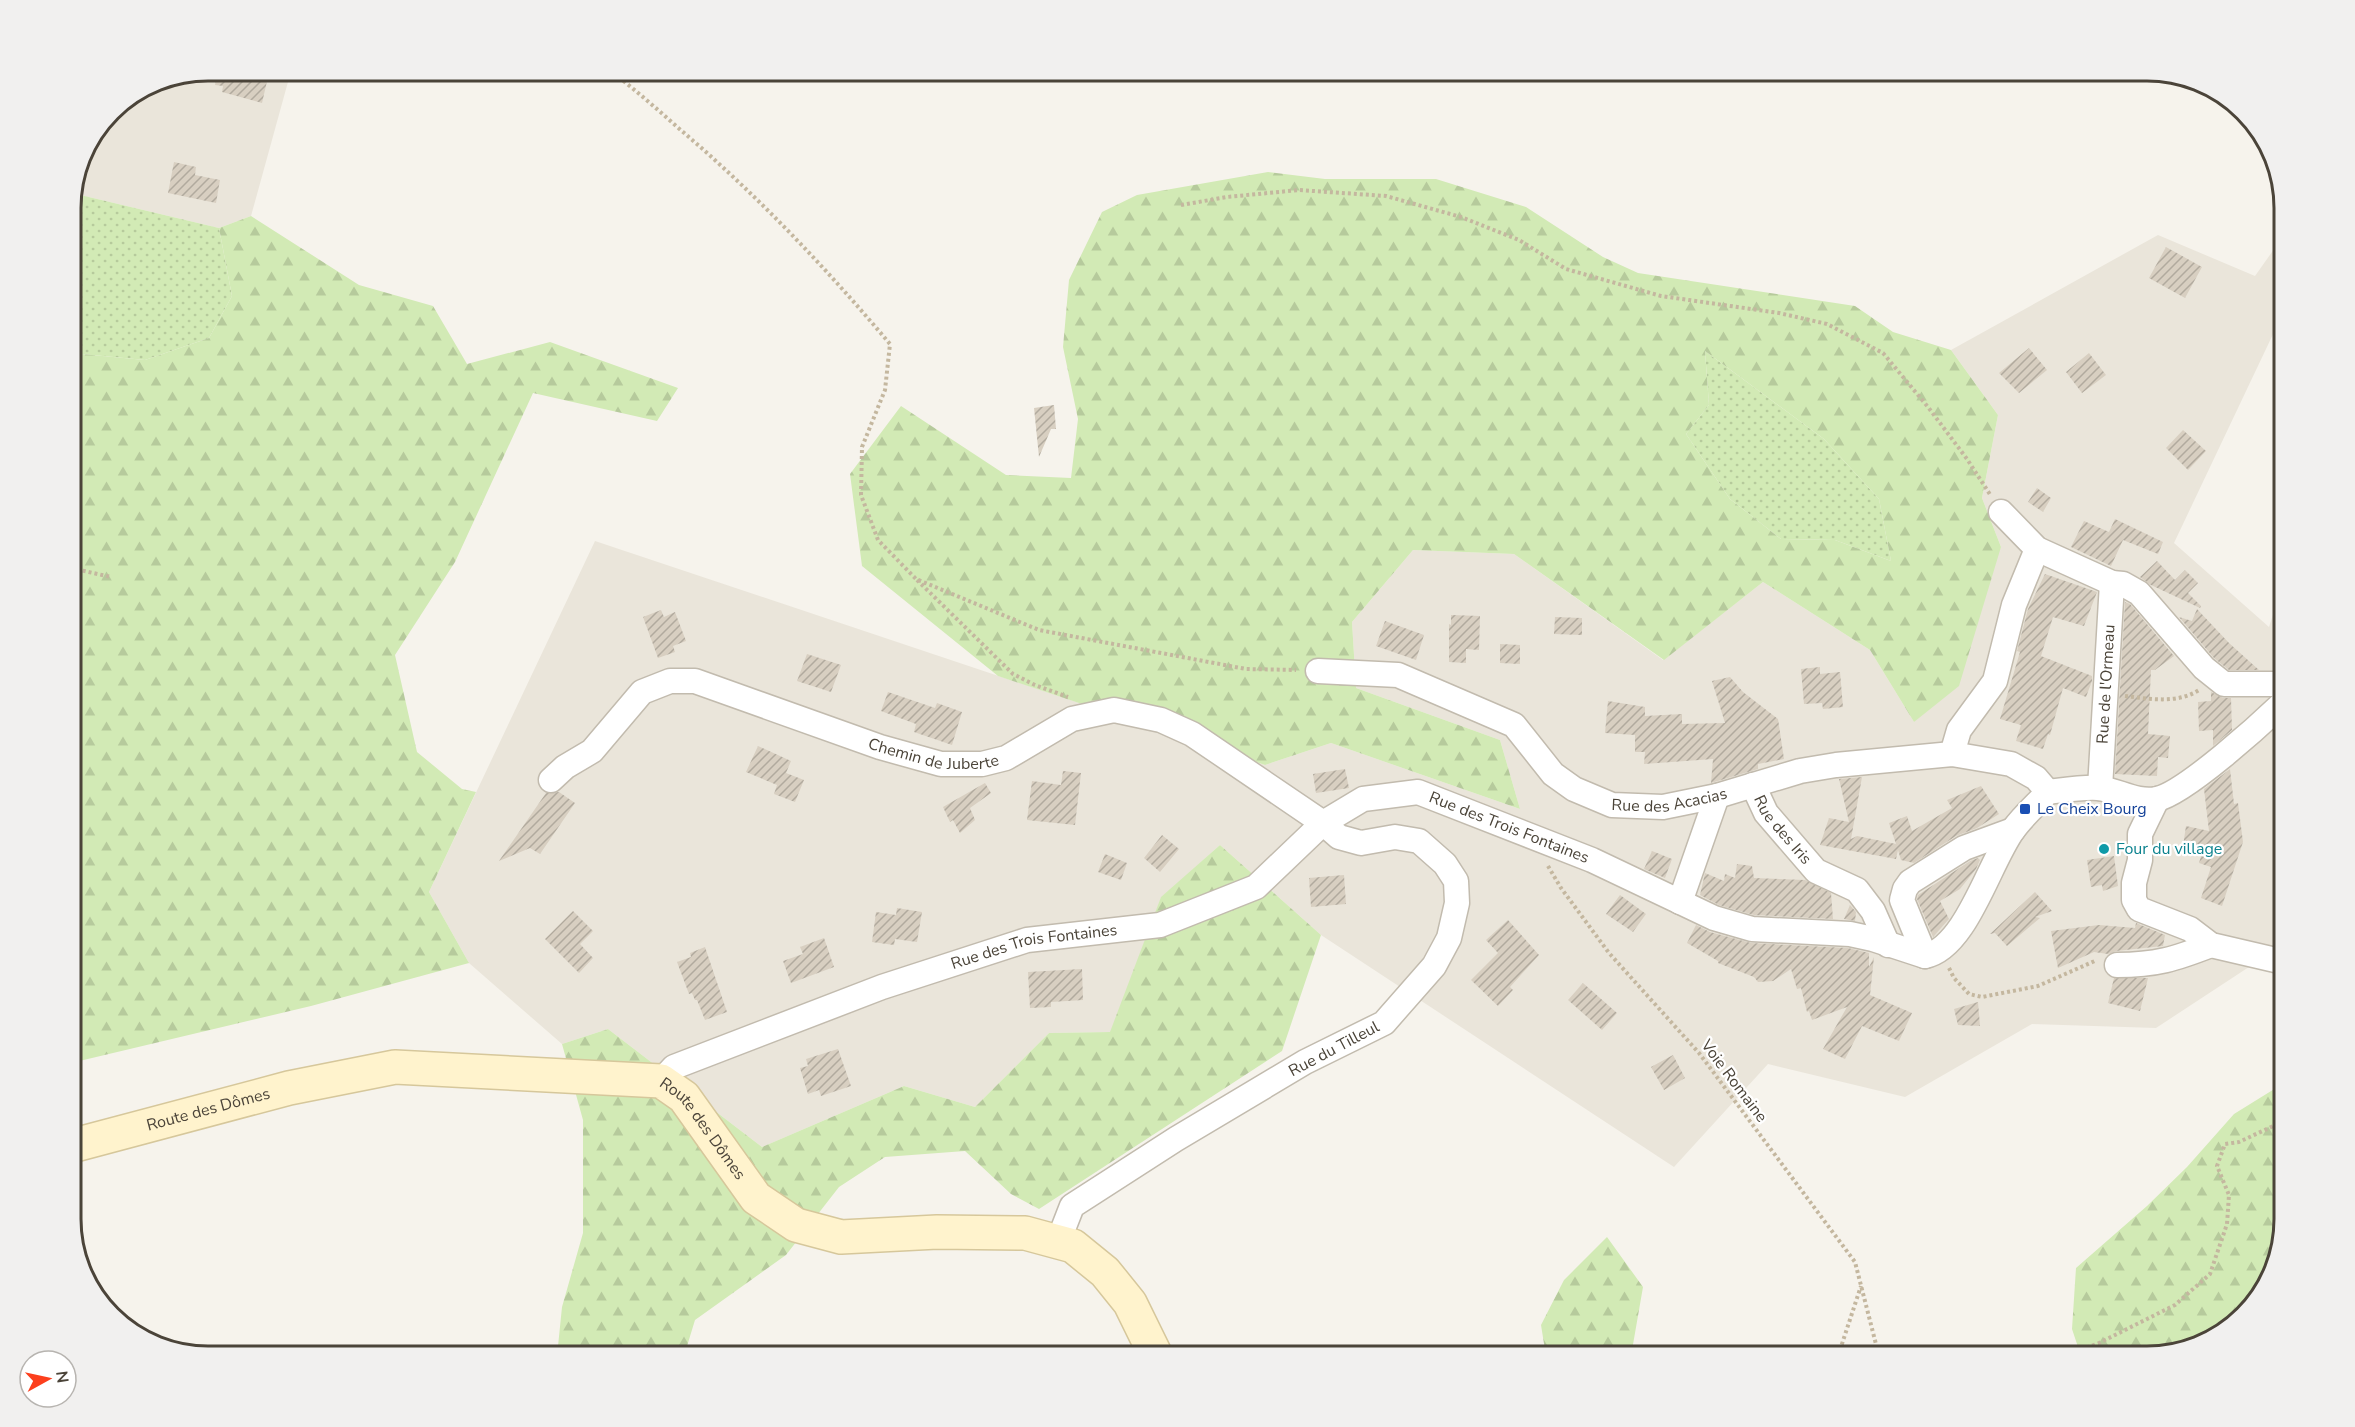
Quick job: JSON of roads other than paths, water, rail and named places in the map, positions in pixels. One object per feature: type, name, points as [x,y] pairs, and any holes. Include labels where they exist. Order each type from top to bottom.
[{"type":"street","points":[[2001,512],[2037,549],[2112,583],[2123,584],[2139,593],[2204,668],[2224,684],[2274,684]]},
{"type":"street","points":[[1952,754],[1959,730],[1995,681],[2014,605],[2037,549]]},
{"type":"street","name":"Rue de l'Ormeau","points":[[2108,791],[2107,693],[2112,583]]},
{"type":"street","name":"Rue des Acacias","points":[[1318,671],[1398,675],[1514,725],[1553,774],[1574,789],[1612,805],[1664,807],[1717,796],[1800,771],[1836,765],[1952,754],[2011,764],[2036,778],[2048,792]]},
{"type":"street","name":"Chemin de Juberte","points":[[551,780],[565,767],[592,751],[642,692],[670,681],[695,681],[880,747],[941,764],[982,764],[1006,758],[1072,719],[1100,713],[1114,711],[1161,720],[1192,734],[1323,823]]},
{"type":"street","points":[[2013,830],[1964,848],[1910,882],[1905,889],[1902,900],[1933,954],[1952,941],[1964,923],[2013,830],[2048,792],[2108,791],[2138,799],[2157,799],[2185,784],[2257,728],[2274,712]]},
{"type":"street","name":"Rue des Iris","points":[[1753,785],[1766,813],[1816,871],[1857,890],[1873,911],[1888,945]]},
{"type":"street","points":[[2108,791],[2140,834]]},
{"type":"street","name":"Rue des Trois Fontaines","points":[[660,1081],[674,1067],[882,987],[1028,940],[1160,924],[1256,887],[1323,823],[1363,799],[1418,792],[1592,860],[1714,918],[1752,929],[1850,934],[1933,954]]},
{"type":"street","points":[[1680,902],[1717,796]]},
{"type":"street","points":[[2157,799],[2140,834],[2140,860],[2134,883],[2134,900],[2139,909],[2190,929],[2211,945],[2274,960]]},
{"type":"street","name":"Rue du Tilleul","points":[[1058,1242],[1072,1206],[1176,1139],[1305,1062],[1384,1023],[1434,966],[1449,938],[1456,903],[1456,881],[1445,864],[1419,841],[1395,837],[1361,843],[1339,837],[1323,823]]},
{"type":"street","points":[[2117,965],[2148,965],[2165,962],[2211,945]]},
{"type":"street","name":"Route des Dômes","points":[[81,1143],[289,1088],[395,1067],[660,1081],[684,1097],[756,1198],[796,1225],[841,1237],[937,1232],[1025,1233],[1073,1246],[1105,1272],[1130,1303],[1151,1346]]},
{"type":"place","name":"Le Cheix Bourg","points":[[2025,809]]},
{"type":"place","name":"Four du village","points":[[2104,849]]}]
